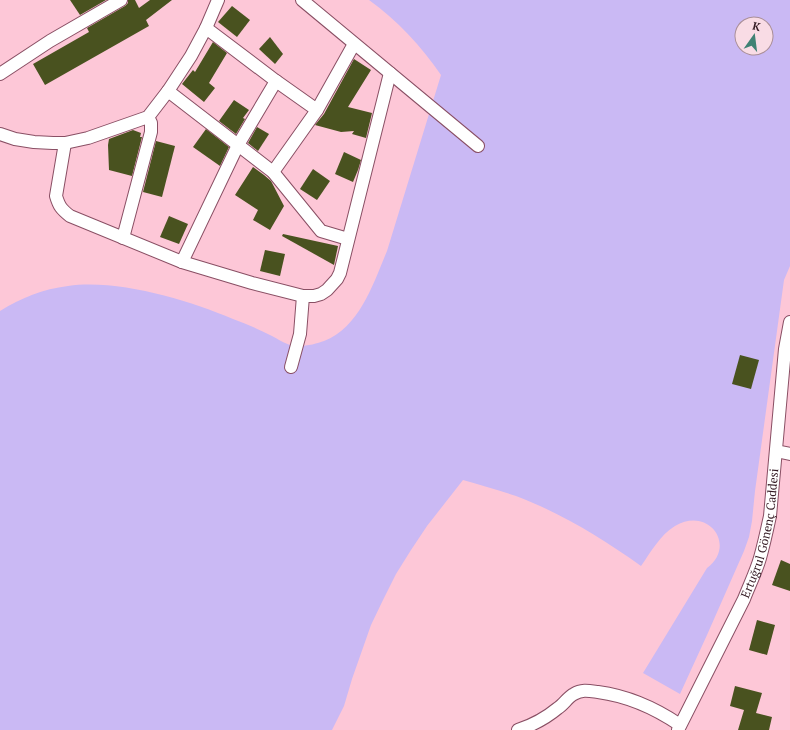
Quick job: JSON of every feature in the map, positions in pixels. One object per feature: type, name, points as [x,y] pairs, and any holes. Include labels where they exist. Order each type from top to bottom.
[{"type":"street","points":[[0,74],[50,41],[121,0]]},
{"type":"street","points":[[0,134],[15,139],[34,142],[53,144],[65,143],[88,138],[148,117],[168,91],[191,56],[206,28],[217,0]]},
{"type":"street","points":[[302,0],[478,146]]},
{"type":"street","points":[[206,28],[317,110]]},
{"type":"street","points":[[273,172],[317,110],[354,44]]},
{"type":"street","points":[[65,143],[56,196],[58,204],[62,210],[70,216],[182,262],[252,283],[303,296],[314,296],[321,294],[333,285],[340,273],[390,74]]},
{"type":"street","points":[[182,262],[238,145],[276,81]]},
{"type":"street","points":[[168,91],[273,172],[321,231],[348,239]]},
{"type":"street","points":[[123,238],[150,132],[148,117]]},
{"type":"street","points":[[291,367],[300,334],[303,296]]},
{"type":"street","name":"Ertuğrul Gönenç Caddesi","points":[[679,727],[744,599],[760,559],[770,516],[785,349],[790,322]]},
{"type":"street","points":[[776,451],[790,454]]},
{"type":"street","points":[[518,730],[543,719],[560,707],[571,696],[580,691],[586,690],[611,694],[634,701],[660,713],[679,727]]},
{"type":"shaded area","points":[[369,0],[790,0],[790,266],[784,280],[752,521],[749,537],[744,551],[680,694],[643,673],[707,568],[716,559],[719,549],[719,540],[715,531],[708,525],[699,521],[687,521],[675,526],[660,539],[641,566],[596,536],[549,510],[516,496],[463,480],[427,526],[396,574],[371,625],[344,706],[332,730],[0,730],[0,311],[24,298],[50,289],[88,285],[130,288],[174,298],[243,323],[286,344],[295,346],[303,346],[324,341],[347,326],[364,303],[387,251],[441,75],[408,34],[390,16]]},
{"type":"building","points":[[70,0],[106,0],[80,15]]},
{"type":"building","points":[[128,0],[135,0],[139,8],[150,0],[172,0],[146,20],[149,26],[45,85],[33,64],[89,32],[87,28],[125,6],[128,3]]},
{"type":"building","points":[[232,6],[250,20],[237,37],[218,22]]},
{"type":"building","points":[[270,37],[283,54],[275,64],[259,49]]},
{"type":"building","points":[[213,42],[227,53],[209,83],[215,88],[204,102],[182,84],[193,70],[195,72]]},
{"type":"building","points":[[354,59],[371,70],[348,107],[372,113],[366,138],[352,134],[354,131],[341,132],[315,125],[324,114]]},
{"type":"building","points":[[234,100],[249,110],[243,118],[245,119],[236,134],[219,121]]},
{"type":"building","points":[[257,127],[269,134],[258,151],[248,143]]},
{"type":"building","points":[[206,129],[229,147],[220,166],[193,147]]},
{"type":"building","points":[[133,130],[141,133],[140,137],[142,137],[132,176],[109,170],[109,139]]},
{"type":"building","points":[[156,141],[175,146],[162,197],[143,192]]},
{"type":"building","points":[[344,152],[361,160],[353,182],[335,174]]},
{"type":"building","points":[[253,167],[271,181],[284,206],[270,230],[253,220],[258,210],[235,195]]},
{"type":"building","points":[[313,169],[330,181],[317,200],[300,189]]},
{"type":"building","points":[[169,216],[188,224],[179,244],[160,237]]},
{"type":"building","points":[[283,234],[338,246],[334,265],[282,236]]},
{"type":"building","points":[[265,250],[285,254],[280,276],[260,271]]},
{"type":"building","points":[[740,355],[759,360],[751,389],[732,384]]},
{"type":"building","points":[[781,560],[790,564],[790,591],[772,585]]},
{"type":"building","points":[[757,620],[775,625],[767,655],[749,650]]},
{"type":"building","points":[[735,686],[762,693],[756,713],[772,717],[769,730],[738,730],[744,710],[730,706]]}]
